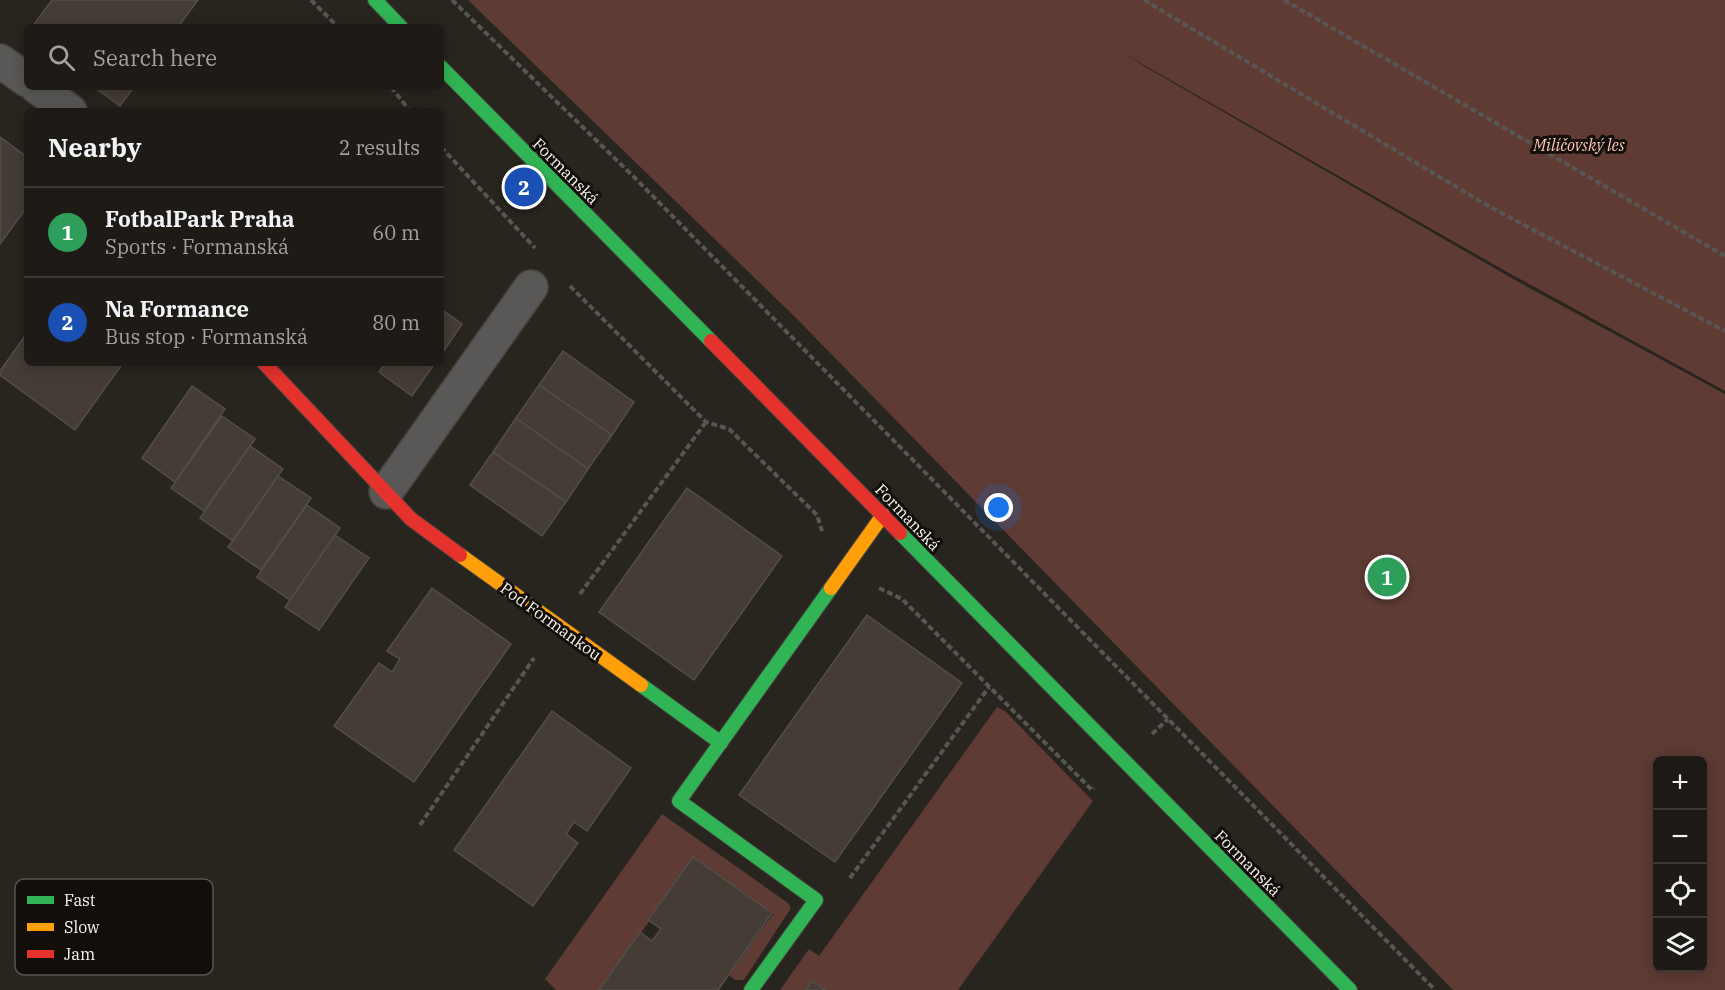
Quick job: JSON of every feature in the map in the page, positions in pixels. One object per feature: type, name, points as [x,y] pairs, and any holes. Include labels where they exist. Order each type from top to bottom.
[{"type":"street","points":[[375,0],[399,24]]},
{"type":"street","points":[[0,61],[24,78]]},
{"type":"street","name":"Formanská","points":[[444,70],[1350,990]]},
{"type":"street","points":[[41,90],[66,108]]},
{"type":"street","points":[[386,492],[531,287]]},
{"type":"street","name":"Pod Formankou","points":[[267,366],[411,519],[721,743]]},
{"type":"street","points":[[751,990],[816,900],[679,801],[883,516]]},
{"type":"path","points":[[311,0],[335,24]]},
{"type":"path","points":[[452,0],[636,179],[1435,990]]},
{"type":"path","points":[[1144,0],[1490,207],[1725,332]]},
{"type":"path","points":[[1284,0],[1725,256]]},
{"type":"path","points":[[393,90],[408,108]]},
{"type":"path","points":[[444,150],[539,252]]},
{"type":"path","points":[[567,282],[706,422],[729,429],[816,515],[826,544],[874,586],[902,599],[1092,790]]},
{"type":"path","points":[[816,900],[848,882],[989,687]]},
{"type":"shaded area","points":[[468,0],[1038,0],[1144,66],[1515,280],[1725,394],[1725,990],[1453,990],[795,317]]},
{"type":"shaded area","points":[[997,707],[1005,711],[1093,801],[958,990],[825,990],[813,981],[806,990],[780,990],[809,949],[819,956]]},
{"type":"shaded area","points":[[662,814],[788,903],[791,908],[744,980],[735,980],[729,975],[773,914],[694,859],[600,990],[556,990],[545,979]]},
{"type":"green space","name":"Milíčovský les","points":[[1037,0],[1725,0],[1725,391],[1507,272],[1121,52]]},
{"type":"building","points":[[52,0],[198,0],[180,24],[34,24]]},
{"type":"building","points":[[98,90],[132,90],[120,106]]},
{"type":"building","points":[[0,137],[24,155],[24,211],[0,244]]},
{"type":"building","points":[[444,311],[462,324],[444,351]]},
{"type":"building","points":[[24,337],[24,366],[121,366],[75,430],[0,375],[0,371]]},
{"type":"building","points":[[563,351],[634,402],[612,435],[539,385]]},
{"type":"building","points":[[383,366],[433,366],[412,396],[379,372]]},
{"type":"building","points":[[539,385],[612,435],[588,469],[516,418]]},
{"type":"building","points":[[192,386],[225,409],[175,482],[142,458]]},
{"type":"building","points":[[222,416],[255,439],[204,511],[171,488]]},
{"type":"building","points":[[516,418],[588,469],[566,502],[493,452]]},
{"type":"building","points":[[250,446],[283,469],[233,541],[200,518]]},
{"type":"building","points":[[493,452],[566,502],[542,536],[470,485]]},
{"type":"building","points":[[278,476],[311,498],[261,570],[228,547]]},
{"type":"building","points":[[687,488],[782,556],[694,680],[599,612]]},
{"type":"building","points":[[307,505],[340,528],[290,600],[257,577]]},
{"type":"building","points":[[335,535],[369,558],[319,630],[285,607]]},
{"type":"building","points":[[432,588],[511,644],[414,782],[334,726],[379,663],[392,672],[400,659],[387,651]]},
{"type":"building","points":[[867,615],[962,683],[835,862],[739,795]]},
{"type":"building","points":[[552,711],[631,768],[587,831],[574,822],[566,834],[578,843],[533,906],[454,850]]},
{"type":"building","points":[[693,857],[772,913],[718,990],[599,990],[640,932],[652,941],[661,929],[648,920]]},
{"type":"building","points":[[812,981],[825,990],[806,990]]},
{"type":"traffic: fast","points":[[375,0],[398,24]]},
{"type":"traffic: fast","points":[[444,70],[711,341]]},
{"type":"traffic: fast","points":[[900,533],[1350,990]]},
{"type":"traffic: fast","points":[[751,990],[816,900],[679,801],[831,588]]},
{"type":"traffic: fast","points":[[641,685],[721,743]]},
{"type":"traffic: slow","points":[[831,588],[883,515]]},
{"type":"traffic: slow","points":[[460,555],[641,685]]},
{"type":"traffic: jam","points":[[711,341],[900,533]]},
{"type":"traffic: jam","points":[[267,366],[411,519],[460,555]]},
{"type":"place","name":"Na Formance","points":[[524,187]]},
{"type":"place","name":"FotbalPark Praha","points":[[1387,577]]}]
